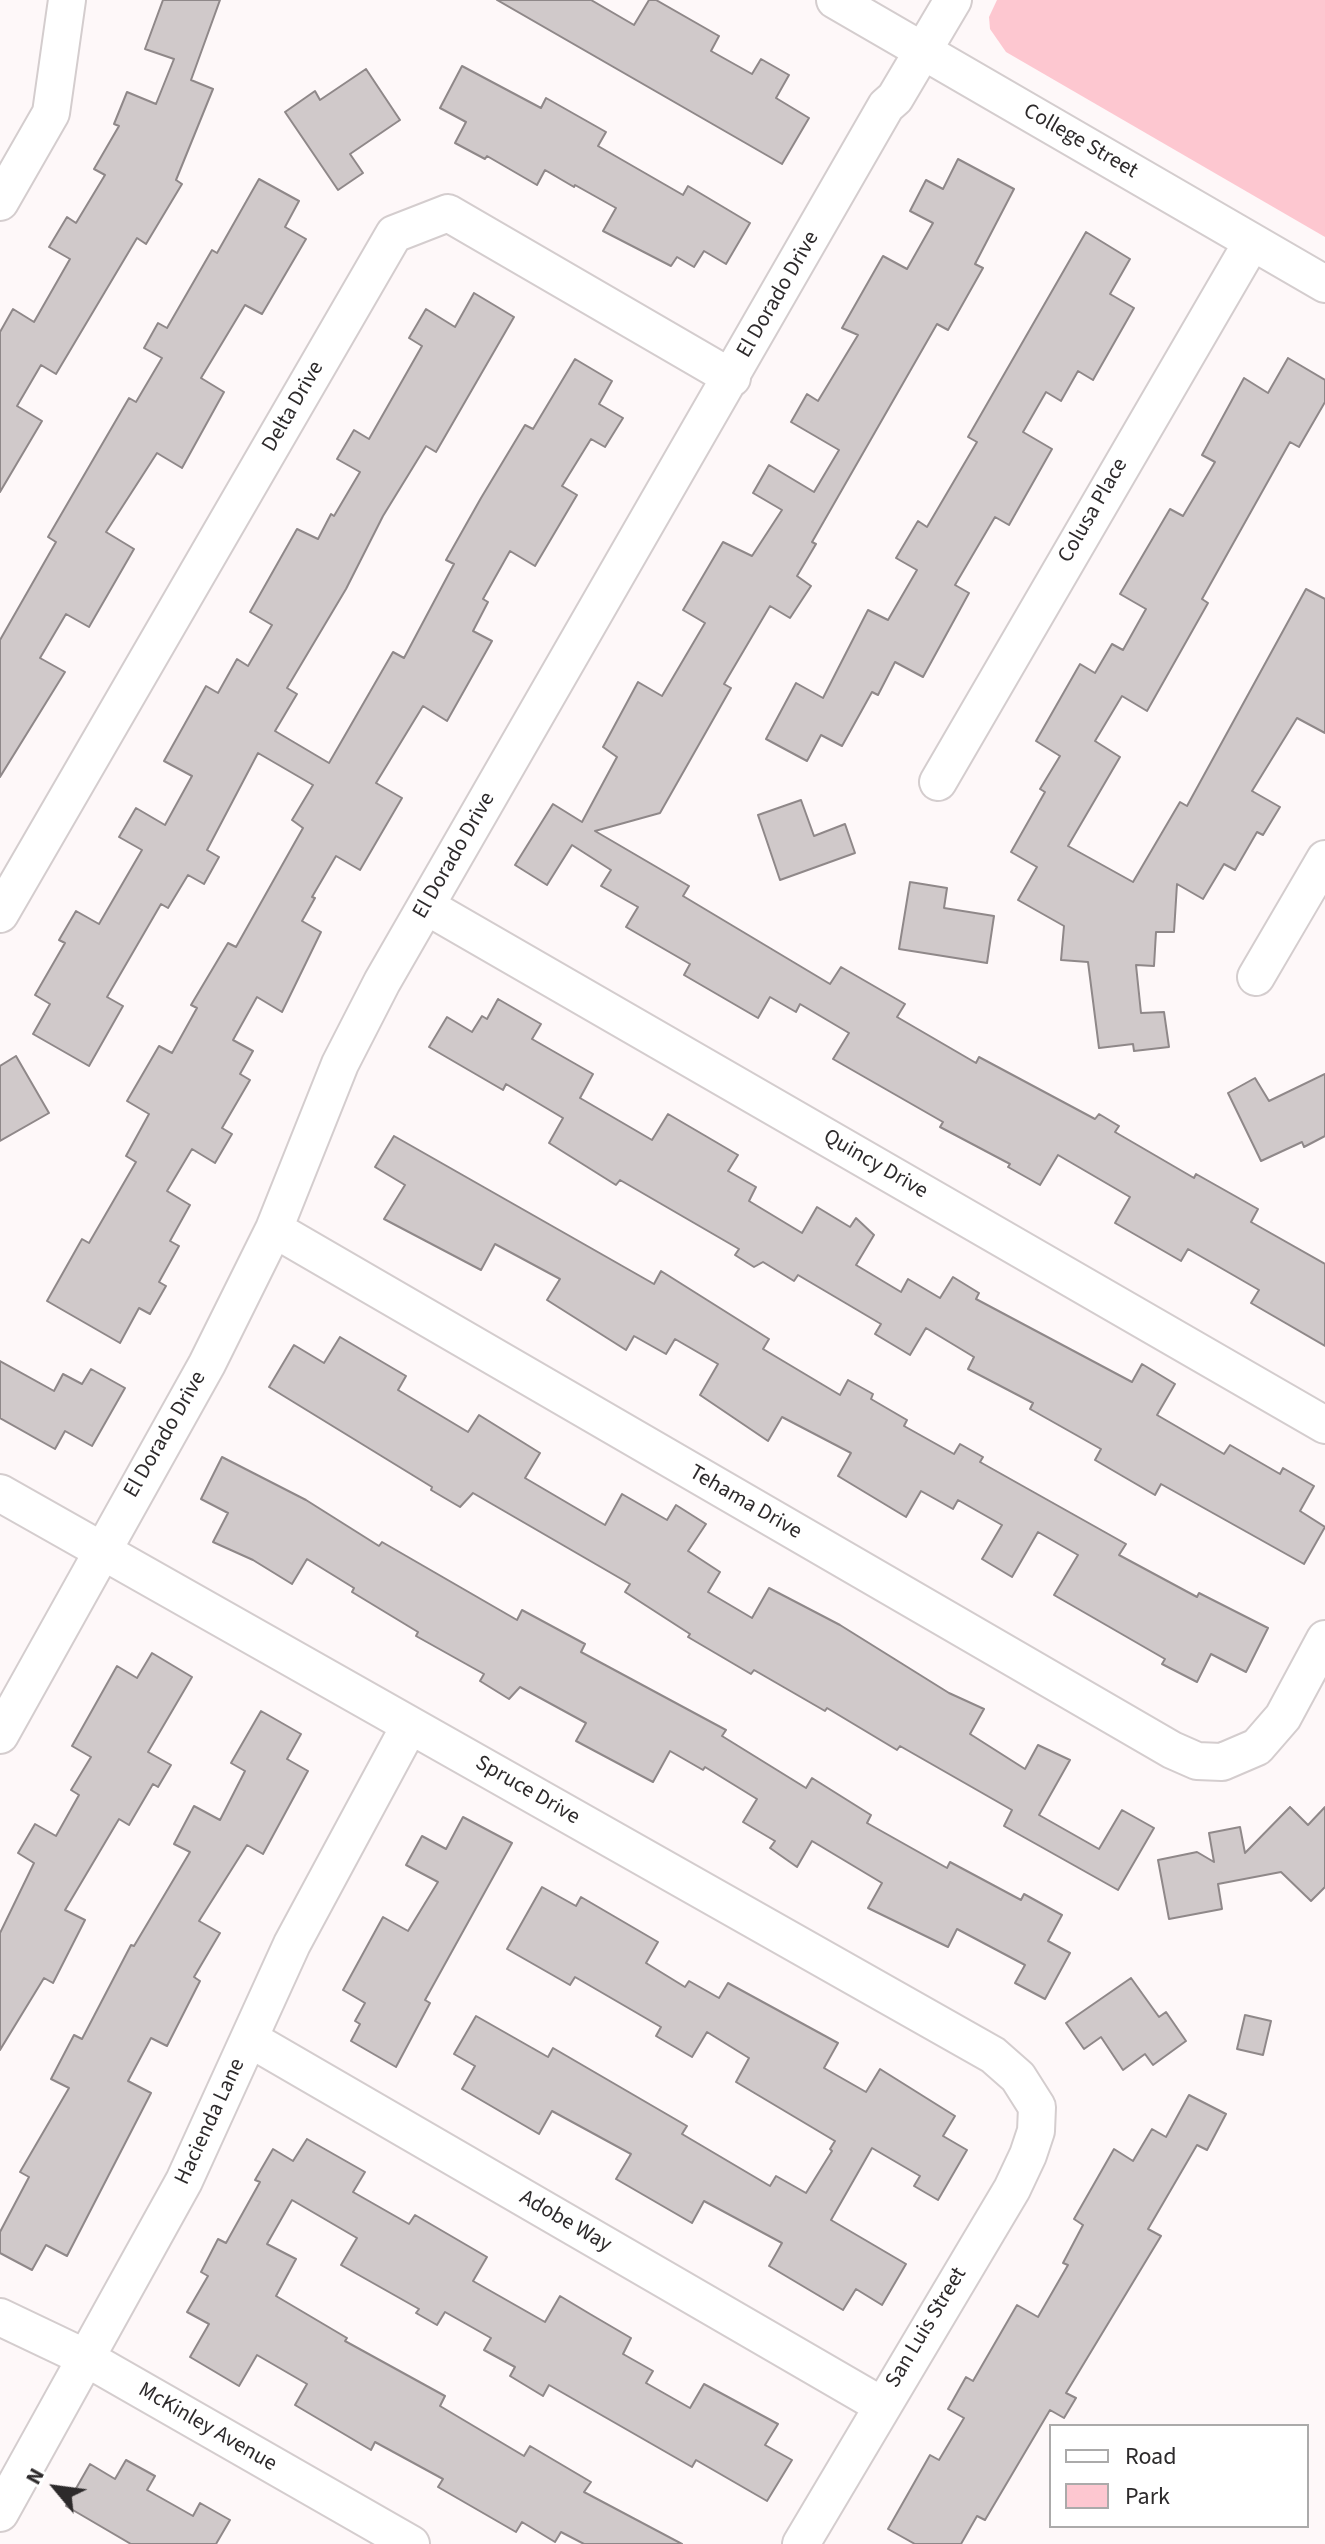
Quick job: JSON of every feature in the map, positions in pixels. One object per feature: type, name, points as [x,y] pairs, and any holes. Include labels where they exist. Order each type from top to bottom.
[{"type":"street","points":[[0,202],[51,113],[67,0]]},
{"type":"street","name":"College Street","points":[[835,0],[1325,284]]},
{"type":"street","name":"El Dorado Drive","points":[[0,1735],[207,1364],[274,1229],[340,1064],[426,906],[886,106],[895,98],[953,0]]},
{"type":"street","name":"Delta Drive","points":[[0,914],[394,234],[448,213],[732,378]]},
{"type":"street","name":"Colusa Place","points":[[938,782],[1252,242]]},
{"type":"street","points":[[1256,977],[1325,859]]},
{"type":"street","name":"Quincy Drive","points":[[426,906],[1325,1425]]},
{"type":"street","name":"Tehama Drive","points":[[274,1229],[1172,1750],[1197,1761],[1222,1762],[1257,1747],[1283,1717],[1325,1639]]},
{"type":"street","name":"Spruce Drive","points":[[0,1493],[993,2055],[1018,2077],[1037,2107]]},
{"type":"street","name":"Hacienda Lane","points":[[0,2513],[184,2181],[292,1944],[410,1725]]},
{"type":"street","name":"Adobe Way","points":[[250,2039],[881,2405]]},
{"type":"street","name":"San Luis Street","points":[[801,2544],[1012,2189],[1028,2155],[1037,2107]]},
{"type":"street","name":"McKinley Avenue","points":[[0,2317],[86,2358],[411,2544]]},
{"type":"green space","points":[[997,0],[1325,0],[1325,237],[1006,52],[990,29],[989,17]]},
{"type":"building","points":[[163,0],[220,0],[191,80],[213,89],[176,180],[182,184],[146,244],[137,238],[56,374],[41,365],[17,406],[42,421],[0,492],[0,332],[13,309],[34,322],[70,259],[49,247],[67,217],[76,223],[105,175],[94,169],[119,126],[114,124],[127,92],[156,104],[174,59],[145,49]]},
{"type":"building","points":[[497,0],[591,0],[634,25],[649,0],[656,0],[719,36],[711,51],[752,74],[761,59],[789,75],[776,98],[809,118],[782,164]]},
{"type":"building","points":[[462,66],[541,108],[546,98],[606,132],[598,146],[683,195],[688,186],[750,223],[726,264],[704,251],[694,267],[677,257],[671,266],[603,231],[616,208],[545,170],[537,185],[487,156],[485,159],[455,143],[466,122],[440,108]]},
{"type":"building","points":[[366,69],[400,120],[350,154],[363,173],[338,190],[285,112],[315,91],[320,100]]},
{"type":"building","points":[[958,159],[1014,189],[975,264],[983,268],[948,330],[937,324],[812,542],[816,544],[797,576],[811,586],[790,618],[770,606],[724,684],[731,688],[660,813],[595,831],[689,886],[683,896],[830,984],[841,967],[905,1004],[897,1017],[976,1063],[979,1057],[1095,1119],[1099,1114],[1119,1126],[1115,1132],[1194,1178],[1196,1174],[1258,1209],[1251,1222],[1325,1264],[1325,1346],[1251,1303],[1259,1290],[1188,1249],[1181,1261],[1115,1223],[1130,1197],[1058,1155],[1040,1185],[1008,1167],[1010,1164],[940,1127],[943,1122],[833,1059],[849,1033],[800,1004],[796,1012],[770,997],[758,1018],[684,975],[690,964],[626,927],[638,907],[601,886],[611,870],[572,845],[547,885],[515,865],[553,804],[582,822],[617,757],[603,747],[638,682],[662,696],[705,623],[683,610],[723,542],[752,556],[782,510],[753,493],[769,465],[814,492],[839,450],[791,422],[807,394],[818,401],[858,335],[842,328],[883,256],[907,269],[933,223],[910,211],[926,180],[943,189]]},
{"type":"building","points":[[259,179],[299,201],[285,227],[306,239],[262,314],[245,305],[201,378],[224,392],[182,468],[157,453],[106,532],[134,549],[89,627],[66,614],[40,658],[65,672],[0,777],[0,640],[56,542],[48,537],[129,398],[136,402],[162,358],[144,348],[158,323],[167,328],[212,250],[217,253]]},
{"type":"building","points":[[1086,232],[1130,259],[1110,294],[1134,308],[1093,380],[1078,371],[1061,401],[1046,392],[1023,432],[1052,449],[1009,525],[995,517],[955,585],[969,593],[923,677],[895,662],[878,695],[872,692],[842,746],[821,735],[807,761],[766,739],[796,683],[823,698],[868,610],[888,620],[917,570],[896,558],[918,521],[927,527],[977,442],[968,437]]},
{"type":"building","points":[[474,293],[514,317],[436,452],[426,446],[383,516],[346,589],[287,688],[297,694],[275,731],[329,763],[393,652],[404,658],[454,564],[446,560],[481,498],[525,425],[533,429],[575,359],[612,381],[599,404],[623,418],[605,447],[591,439],[562,486],[577,495],[535,566],[510,551],[483,599],[488,602],[473,631],[492,641],[447,721],[423,706],[376,783],[402,798],[360,870],[336,856],[312,897],[315,898],[302,921],[321,932],[282,1012],[257,997],[233,1040],[253,1051],[240,1074],[250,1080],[222,1128],[232,1134],[215,1163],[192,1149],[167,1191],[190,1205],[170,1241],[179,1246],[159,1282],[166,1286],[150,1314],[139,1308],[120,1343],[47,1301],[82,1239],[89,1243],[136,1162],[126,1156],[149,1114],[127,1101],[159,1046],[172,1053],[197,1008],[191,1005],[228,943],[236,947],[303,828],[292,820],[313,785],[258,753],[207,850],[219,857],[204,884],[188,875],[168,908],[161,904],[107,997],[123,1006],[89,1066],[33,1034],[50,1004],[35,995],[65,943],[59,940],[76,911],[99,924],[142,850],[119,837],[136,808],[165,825],[192,776],[164,761],[206,686],[218,693],[237,659],[248,666],[272,625],[250,612],[297,529],[318,539],[360,472],[337,459],[354,430],[369,439],[422,346],[409,338],[426,309],[455,327]]},
{"type":"building","points":[[1288,358],[1325,380],[1325,402],[1299,447],[1290,442],[1202,599],[1208,603],[1147,711],[1122,696],[1095,741],[1120,757],[1068,846],[1133,882],[1180,802],[1187,806],[1306,589],[1325,599],[1325,733],[1297,718],[1252,791],[1280,807],[1263,835],[1257,832],[1235,870],[1224,864],[1203,899],[1177,884],[1174,932],[1156,932],[1154,966],[1136,965],[1141,1013],[1164,1012],[1169,1047],[1134,1051],[1133,1044],[1099,1048],[1088,962],[1061,960],[1064,926],[1018,900],[1037,867],[1011,852],[1045,792],[1040,789],[1060,756],[1036,741],[1080,664],[1095,673],[1112,644],[1123,650],[1146,609],[1120,594],[1170,509],[1183,516],[1215,462],[1202,455],[1244,378],[1268,393]]},
{"type":"building","points":[[801,800],[814,836],[845,824],[855,853],[780,880],[758,815]]},
{"type":"building","points":[[910,882],[947,888],[944,908],[994,916],[987,963],[899,949]]},
{"type":"building","points":[[498,999],[541,1024],[532,1039],[593,1074],[580,1098],[652,1140],[668,1114],[738,1155],[728,1171],[756,1187],[749,1201],[802,1233],[817,1207],[850,1227],[856,1218],[874,1235],[856,1265],[901,1292],[908,1279],[940,1298],[953,1277],[979,1293],[976,1299],[1132,1382],[1142,1364],[1175,1384],[1157,1415],[1224,1454],[1230,1445],[1280,1474],[1283,1468],[1314,1486],[1300,1511],[1325,1527],[1304,1564],[1161,1484],[1155,1495],[1095,1460],[1101,1449],[1030,1409],[1033,1403],[968,1369],[974,1357],[926,1328],[910,1355],[875,1334],[881,1324],[798,1275],[794,1281],[763,1262],[754,1267],[735,1255],[739,1249],[620,1180],[616,1185],[549,1143],[563,1118],[506,1084],[503,1090],[429,1047],[447,1017],[472,1032],[482,1016],[487,1019]]},
{"type":"building","points":[[16,1056],[49,1113],[0,1141],[0,1066]]},
{"type":"building","points":[[1325,1074],[1325,1136],[1304,1147],[1302,1142],[1261,1161],[1228,1093],[1255,1078],[1269,1101]]},
{"type":"building","points":[[394,1136],[654,1284],[661,1271],[769,1339],[763,1349],[840,1395],[848,1380],[873,1394],[871,1399],[907,1420],[904,1426],[954,1454],[960,1444],[983,1457],[980,1462],[1126,1544],[1119,1555],[1197,1597],[1199,1593],[1268,1628],[1246,1672],[1211,1654],[1197,1682],[1162,1664],[1165,1659],[1054,1595],[1078,1555],[1038,1532],[1012,1577],[982,1559],[1002,1525],[958,1500],[953,1509],[921,1491],[906,1517],[838,1476],[851,1453],[782,1417],[768,1441],[700,1395],[718,1364],[675,1339],[666,1354],[634,1336],[626,1350],[547,1300],[560,1279],[495,1244],[481,1270],[384,1219],[405,1185],[375,1167]]},
{"type":"building","points":[[340,1337],[406,1376],[398,1390],[468,1432],[479,1415],[540,1453],[525,1478],[605,1525],[622,1494],[667,1520],[676,1505],[706,1524],[688,1551],[720,1572],[708,1592],[752,1618],[769,1588],[840,1625],[949,1693],[984,1709],[970,1734],[1025,1769],[1038,1745],[1070,1760],[1039,1815],[1099,1849],[1122,1810],[1154,1828],[1118,1890],[1004,1826],[1012,1810],[900,1746],[897,1750],[827,1708],[825,1711],[754,1670],[751,1674],[688,1637],[690,1634],[625,1592],[630,1584],[473,1493],[460,1507],[269,1387],[294,1345],[324,1363]]},
{"type":"building","points":[[0,1361],[54,1391],[63,1374],[82,1384],[91,1369],[125,1388],[92,1446],[65,1431],[55,1449],[0,1418]]},
{"type":"building","points":[[222,1457],[306,1500],[379,1546],[382,1542],[517,1620],[522,1610],[585,1644],[581,1652],[726,1730],[722,1736],[806,1788],[812,1778],[871,1815],[867,1823],[947,1868],[950,1862],[1021,1900],[1024,1894],[1062,1915],[1048,1941],[1070,1953],[1045,1999],[1015,1983],[1025,1965],[957,1929],[948,1947],[868,1908],[882,1883],[812,1841],[797,1867],[770,1848],[775,1841],[743,1822],[757,1799],[705,1767],[703,1770],[670,1751],[653,1782],[576,1741],[586,1723],[520,1687],[509,1699],[480,1681],[484,1674],[416,1636],[418,1632],[352,1592],[354,1588],[307,1559],[292,1584],[253,1560],[213,1542],[228,1513],[201,1499]]},
{"type":"building","points":[[152,1653],[192,1677],[148,1752],[171,1765],[158,1787],[153,1784],[129,1825],[119,1819],[65,1910],[85,1920],[53,1983],[44,1978],[0,2050],[0,1933],[34,1863],[18,1853],[35,1824],[56,1836],[79,1795],[71,1790],[91,1757],[72,1746],[117,1666],[137,1678]]},
{"type":"building","points":[[261,1711],[301,1734],[287,1759],[308,1771],[263,1854],[247,1845],[199,1921],[220,1933],[194,1977],[200,1981],[167,2046],[151,2038],[128,2081],[151,2093],[67,2256],[46,2245],[32,2270],[0,2253],[0,2232],[29,2177],[20,2172],[69,2088],[51,2079],[74,2035],[82,2039],[131,1945],[134,1946],[190,1852],[174,1844],[194,1806],[220,1820],[245,1771],[231,1763]]},
{"type":"building","points":[[1290,1807],[1308,1825],[1325,1807],[1325,1887],[1311,1901],[1281,1872],[1218,1884],[1222,1909],[1169,1919],[1158,1860],[1197,1852],[1214,1862],[1209,1833],[1240,1827],[1245,1853]]},
{"type":"building","points":[[463,1817],[512,1843],[425,2000],[430,2003],[396,2067],[351,2041],[360,2024],[355,2021],[365,2003],[343,1990],[383,1917],[408,1931],[438,1882],[406,1865],[422,1836],[446,1849]]},
{"type":"building","points":[[542,1887],[576,1906],[581,1897],[658,1942],[646,1963],[685,1987],[689,1981],[719,1998],[728,1983],[838,2043],[824,2068],[866,2092],[880,2069],[955,2116],[943,2136],[967,2150],[938,2200],[914,2186],[920,2176],[872,2148],[831,2220],[906,2264],[882,2305],[856,2289],[843,2310],[769,2266],[782,2243],[704,2201],[692,2223],[616,2179],[631,2154],[552,2111],[539,2134],[462,2089],[475,2066],[454,2054],[476,2016],[548,2057],[553,2048],[687,2126],[682,2134],[770,2186],[776,2176],[806,2193],[832,2151],[830,2149],[835,2141],[736,2082],[749,2058],[707,2032],[692,2057],[656,2036],[661,2027],[575,1977],[570,1985],[507,1949]]},
{"type":"building","points":[[1131,1978],[1159,2017],[1166,2012],[1186,2041],[1153,2065],[1145,2054],[1123,2070],[1101,2037],[1084,2049],[1066,2023]]},
{"type":"building","points":[[1245,2015],[1271,2021],[1263,2055],[1237,2049]]},
{"type":"building","points":[[1189,2095],[1226,2114],[1207,2150],[1197,2145],[1148,2229],[1161,2236],[1066,2393],[1076,2398],[1064,2418],[1050,2410],[985,2520],[977,2516],[961,2544],[915,2544],[888,2529],[930,2455],[939,2460],[964,2418],[948,2409],[966,2377],[973,2381],[1017,2305],[1038,2317],[1068,2265],[1063,2263],[1083,2225],[1074,2219],[1114,2149],[1133,2161],[1152,2129],[1166,2137]]},
{"type":"building","points":[[307,2139],[365,2172],[353,2192],[409,2224],[415,2215],[487,2257],[473,2281],[545,2322],[560,2296],[631,2338],[623,2354],[653,2371],[646,2383],[690,2408],[704,2384],[778,2424],[765,2445],[792,2460],[767,2501],[696,2460],[692,2467],[549,2385],[543,2396],[510,2376],[515,2367],[484,2350],[491,2338],[445,2312],[437,2325],[416,2313],[419,2309],[341,2265],[357,2238],[292,2200],[267,2244],[296,2259],[276,2296],[347,2338],[345,2341],[445,2396],[440,2406],[524,2456],[530,2446],[591,2482],[584,2492],[682,2544],[584,2544],[561,2532],[555,2542],[522,2522],[516,2532],[438,2487],[443,2479],[375,2442],[371,2450],[295,2405],[307,2384],[257,2355],[239,2386],[190,2357],[209,2324],[187,2312],[208,2276],[201,2272],[218,2239],[226,2243],[260,2182],[255,2180],[273,2149],[293,2161]]},
{"type":"building","points":[[126,2460],[155,2476],[147,2490],[193,2516],[200,2503],[230,2520],[216,2544],[131,2544],[66,2506],[90,2464],[115,2479]]}]
